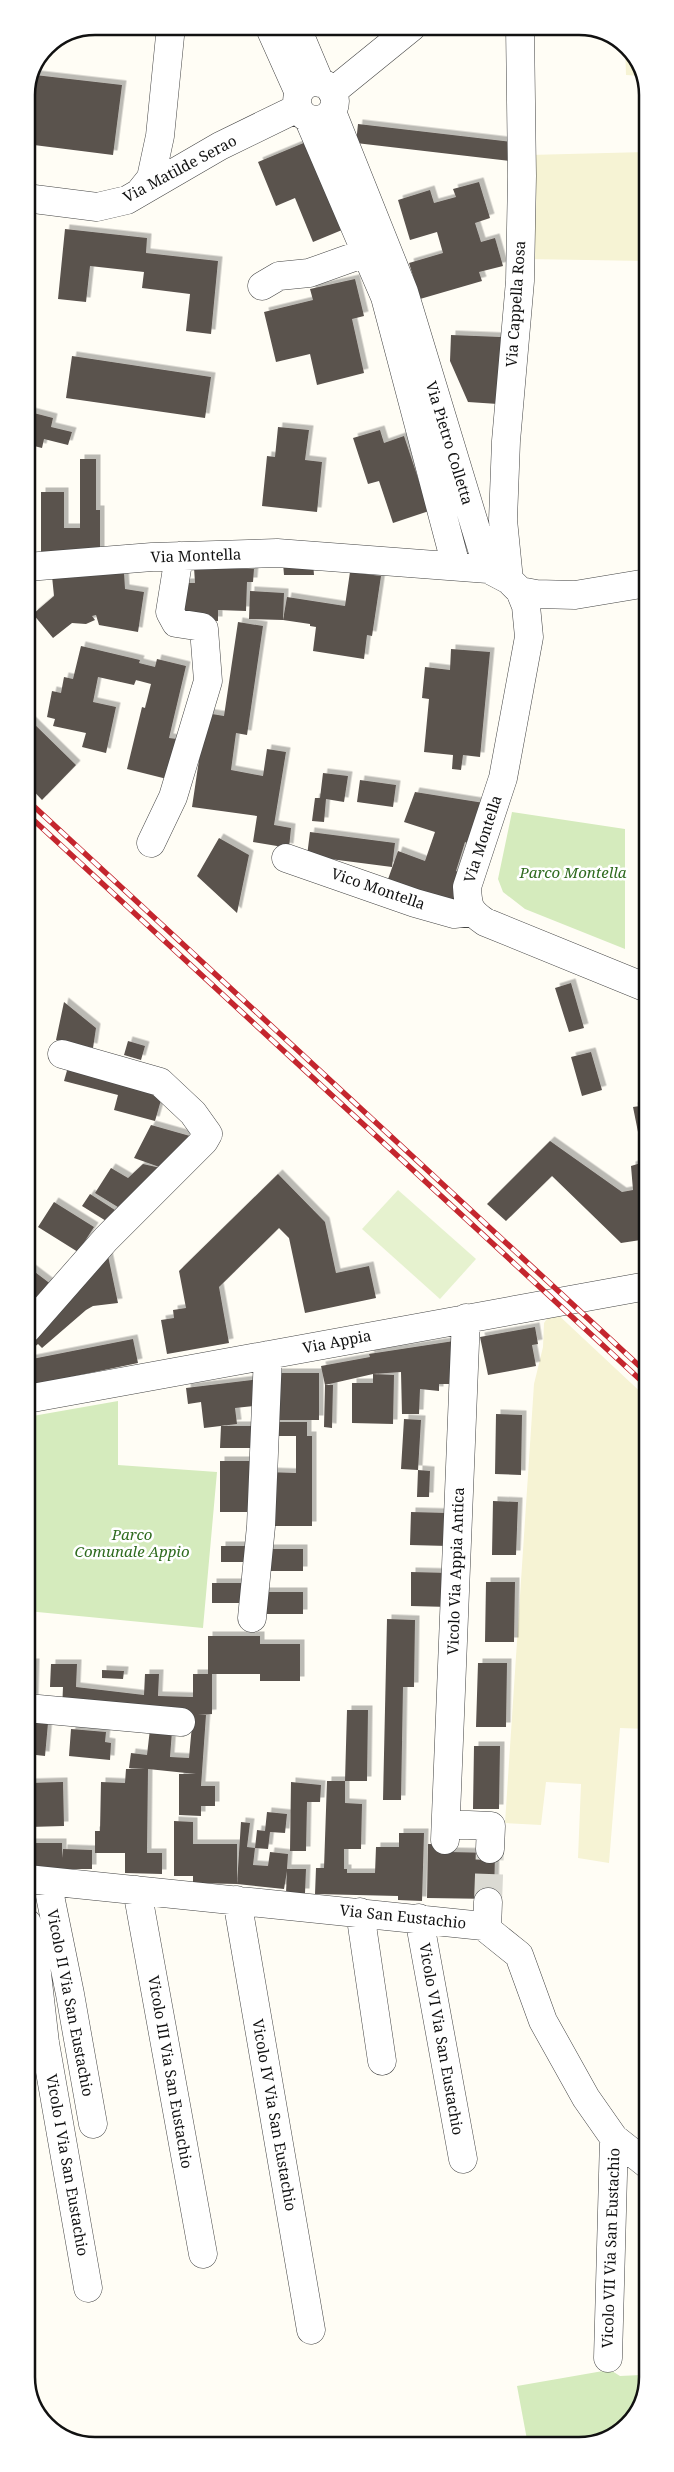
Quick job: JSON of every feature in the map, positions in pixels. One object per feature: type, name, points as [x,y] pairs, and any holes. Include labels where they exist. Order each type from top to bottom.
[{"type":"street","points":[[139,192],[152,178],[160,136],[170,35]]},
{"type":"street","name":"Via Pietro Colletta","points":[[275,35],[315,101],[404,292],[401,319],[456,566]]},
{"type":"street","name":"Via Pietro Colletta","points":[[298,35],[315,101],[365,253],[385,297],[401,319],[506,580]]},
{"type":"street","name":"Via Matilde Serao","points":[[35,199],[97,207],[127,200],[220,146],[315,101],[402,35]]},
{"type":"street","name":"Via Cappella Rosa","points":[[506,580],[503,520],[506,441],[520,281],[522,176],[520,35]]},
{"type":"street","points":[[160,136],[163,142],[177,153],[196,152],[220,146]]},
{"type":"street","points":[[262,286],[279,276],[309,273],[365,253]]},
{"type":"street","name":"Via Montella","points":[[35,566],[179,556],[277,553],[456,566],[506,580],[536,594],[575,596]]},
{"type":"street","points":[[152,843],[173,797],[208,681],[204,629],[202,627],[176,623],[170,612],[179,556]]},
{"type":"street","name":"Via Montella","points":[[471,912],[467,887],[503,778],[529,637],[526,606],[506,580]]},
{"type":"street","points":[[575,596],[639,584]]},
{"type":"street","name":"Via Montella","points":[[529,637],[537,624],[575,596]]},
{"type":"street","name":"Vico Montella","points":[[286,858],[415,903],[454,914],[471,912]]},
{"type":"street","points":[[471,912],[485,922],[509,934],[639,985]]},
{"type":"street","points":[[35,1320],[106,1239],[204,1142],[208,1134],[193,1113],[160,1082],[62,1054]]},
{"type":"street","name":"Via Appia","points":[[35,1398],[639,1287]]},
{"type":"street","name":"Vicolo Via Appia Antica","points":[[466,1318],[446,1832],[490,1826],[490,1849]]},
{"type":"street","points":[[252,1618],[260,1526],[268,1355]]},
{"type":"street","points":[[35,1709],[181,1722]]},
{"type":"street","name":"Via San Eustachio","points":[[37,1880],[483,1926],[519,1955],[543,2021],[586,2098],[614,2138],[639,2158]]},
{"type":"street","name":"Vicolo II Via San Eustachio","points":[[37,1880],[70,1994],[93,2124]]},
{"type":"street","name":"Vicolo III Via San Eustachio","points":[[137,1890],[203,2254]]},
{"type":"street","name":"Vicolo IV Via San Eustachio","points":[[236,1900],[311,2330]]},
{"type":"street","points":[[487,1929],[488,1902]]},
{"type":"street","points":[[360,1912],[382,2061]]},
{"type":"street","name":"Vicolo VI Via San Eustachio","points":[[419,1918],[463,2159]]},
{"type":"street","name":"Vicolo I Via San Eustachio","points":[[35,1956],[45,2043],[88,2288]]},
{"type":"street","name":"Vicolo VII Via San Eustachio","points":[[608,2358],[614,2138]]},
{"type":"shaded area","points":[[625,57],[635,76],[626,75]]},
{"type":"shaded area","points":[[639,152],[639,261],[526,259],[529,155]]},
{"type":"shaded area","points":[[553,1310],[639,1391],[639,1729],[620,1728],[609,1863],[578,1858],[581,1784],[546,1782],[541,1825],[505,1823],[534,1384],[543,1347],[544,1323]]},
{"type":"green space","name":"Parco Montella","points":[[512,812],[625,829],[625,949],[525,909],[503,892],[498,879]]},
{"type":"green space","points":[[398,1190],[476,1259],[440,1299],[362,1229]]},
{"type":"green space","name":"Parco Comunale Appio","points":[[118,1401],[118,1465],[217,1472],[203,1628],[35,1612],[35,1416]]},
{"type":"green space","points":[[603,2371],[612,2371],[620,2376],[639,2375],[638,2388],[634,2400],[624,2416],[609,2429],[590,2436],[579,2437],[527,2437],[517,2386]]},
{"type":"building","points":[[39,75],[122,85],[113,155],[35,145],[35,95]]},
{"type":"building","points":[[358,124],[512,142],[510,161],[356,143]]},
{"type":"building","points":[[306,142],[342,230],[313,242],[295,198],[276,206],[258,162]]},
{"type":"building","points":[[479,182],[490,218],[475,223],[481,242],[495,238],[503,266],[479,272],[482,281],[420,299],[409,263],[443,253],[437,232],[410,240],[398,200],[430,190],[434,203],[456,197],[453,189]]},
{"type":"building","points":[[65,229],[147,238],[146,253],[218,261],[211,334],[186,331],[190,294],[142,288],[144,272],[90,266],[86,302],[58,299]]},
{"type":"building","points":[[355,279],[364,316],[352,319],[364,373],[317,385],[310,354],[276,362],[264,312],[313,300],[310,289]]},
{"type":"building","points":[[451,335],[501,337],[498,404],[468,402],[450,361]]},
{"type":"building","points":[[72,356],[211,377],[205,418],[66,398]]},
{"type":"building","points":[[35,413],[53,418],[51,427],[72,432],[68,445],[44,439],[42,448],[35,446]]},
{"type":"building","points":[[278,427],[309,430],[305,460],[322,462],[317,512],[262,506],[267,456],[275,457]]},
{"type":"building","points":[[380,430],[384,443],[404,436],[429,511],[393,523],[379,481],[368,484],[353,438]]},
{"type":"building","points":[[80,459],[96,459],[96,510],[100,510],[100,555],[41,555],[41,492],[64,492],[64,528],[80,528]]},
{"type":"building","points":[[313,562],[314,575],[284,575],[283,563]]},
{"type":"building","points":[[194,567],[254,569],[253,582],[247,582],[246,611],[218,610],[218,621],[182,620],[184,583],[195,583]]},
{"type":"building","points":[[124,572],[125,589],[144,592],[138,632],[99,625],[96,615],[92,616],[95,620],[86,624],[72,623],[53,638],[35,616],[35,612],[54,596],[52,576]]},
{"type":"building","points":[[350,572],[381,576],[372,636],[367,635],[364,659],[313,651],[316,627],[310,626],[310,624],[283,620],[287,597],[345,606]]},
{"type":"building","points":[[250,591],[284,593],[283,620],[249,619]]},
{"type":"building","points":[[238,622],[263,626],[247,735],[236,733],[231,770],[263,776],[267,749],[286,752],[274,825],[291,828],[289,848],[253,842],[257,816],[192,807],[206,713],[224,716]]},
{"type":"building","points":[[81,646],[140,660],[139,663],[155,667],[157,659],[186,666],[169,738],[177,739],[167,779],[127,769],[142,707],[145,708],[151,684],[136,680],[134,685],[98,677],[93,702],[116,707],[106,753],[82,747],[86,733],[53,726],[55,719],[47,717],[52,691],[61,693],[64,677],[73,679]]},
{"type":"building","points":[[451,649],[490,652],[480,757],[463,755],[461,770],[452,769],[453,755],[424,752],[429,699],[422,698],[425,667],[450,670]]},
{"type":"building","points":[[35,725],[76,765],[42,800],[35,793]]},
{"type":"building","points":[[323,773],[348,776],[344,802],[326,799],[324,822],[312,821],[315,798],[320,798]]},
{"type":"building","points":[[360,780],[396,785],[393,807],[357,802]]},
{"type":"building","points":[[415,792],[484,803],[470,844],[465,842],[456,871],[464,874],[454,903],[387,882],[398,851],[425,861],[435,832],[404,822]]},
{"type":"building","points":[[310,832],[395,843],[392,867],[307,856]]},
{"type":"building","points":[[219,838],[249,855],[237,913],[197,876]]},
{"type":"building","points":[[571,983],[584,1028],[569,1032],[555,988]]},
{"type":"building","points":[[64,1002],[96,1028],[93,1048],[56,1040]]},
{"type":"building","points":[[128,1041],[145,1046],[141,1060],[124,1055]]},
{"type":"building","points":[[591,1052],[602,1090],[582,1096],[571,1057]]},
{"type":"building","points":[[68,1067],[163,1093],[155,1121],[114,1110],[118,1095],[64,1081]]},
{"type":"building","points":[[639,1106],[639,1137],[633,1107]]},
{"type":"building","points":[[151,1125],[197,1138],[126,1212],[95,1193],[111,1168],[128,1178],[143,1164],[165,1169],[134,1158]]},
{"type":"building","points":[[550,1141],[622,1192],[633,1190],[631,1166],[639,1164],[639,1240],[621,1243],[552,1176],[506,1221],[487,1204]]},
{"type":"building","points":[[278,1174],[325,1222],[336,1273],[369,1266],[376,1298],[305,1313],[289,1238],[279,1228],[219,1287],[229,1343],[167,1354],[161,1320],[174,1318],[173,1310],[186,1308],[179,1271]]},
{"type":"building","points":[[90,1194],[118,1212],[111,1224],[82,1206]]},
{"type":"building","points":[[54,1202],[94,1227],[78,1252],[38,1227]]},
{"type":"building","points":[[107,1251],[118,1303],[93,1306],[86,1310],[42,1348],[38,1344],[35,1346],[35,1328]]},
{"type":"building","points":[[35,1272],[52,1285],[35,1308]]},
{"type":"building","points":[[535,1327],[538,1344],[532,1345],[536,1366],[488,1375],[480,1337]]},
{"type":"building","points":[[133,1339],[138,1363],[35,1384],[35,1358]]},
{"type":"building","points":[[454,1341],[457,1384],[439,1384],[439,1391],[420,1389],[419,1414],[402,1414],[401,1372],[373,1374],[325,1385],[321,1366],[370,1357],[369,1354]]},
{"type":"building","points":[[276,1373],[319,1373],[319,1420],[276,1420]]},
{"type":"building","points":[[373,1374],[394,1375],[393,1424],[352,1423],[352,1383],[373,1383]]},
{"type":"building","points":[[261,1379],[264,1405],[235,1408],[237,1424],[204,1428],[201,1402],[188,1404],[186,1388]]},
{"type":"building","points":[[325,1385],[333,1385],[332,1428],[324,1427]]},
{"type":"building","points":[[496,1414],[522,1415],[521,1475],[495,1474]]},
{"type":"building","points":[[404,1419],[421,1420],[418,1470],[401,1469]]},
{"type":"building","points":[[272,1422],[307,1422],[307,1436],[312,1436],[312,1526],[265,1526],[266,1472],[296,1473],[296,1436],[272,1436]]},
{"type":"building","points":[[221,1426],[260,1426],[260,1448],[220,1448]]},
{"type":"building","points":[[220,1461],[258,1461],[258,1512],[220,1512]]},
{"type":"building","points":[[418,1470],[430,1471],[429,1497],[417,1497]]},
{"type":"building","points":[[493,1501],[518,1502],[516,1555],[492,1555]]},
{"type":"building","points":[[411,1512],[448,1513],[448,1546],[410,1545]]},
{"type":"building","points":[[221,1546],[249,1546],[249,1562],[221,1562]]},
{"type":"building","points":[[263,1549],[303,1549],[303,1571],[262,1571]]},
{"type":"building","points":[[411,1572],[450,1573],[449,1607],[411,1606]]},
{"type":"building","points":[[486,1582],[515,1582],[514,1642],[485,1642]]},
{"type":"building","points":[[212,1583],[248,1583],[248,1603],[212,1603]]},
{"type":"building","points":[[259,1592],[303,1592],[303,1614],[259,1614]]},
{"type":"building","points":[[387,1619],[415,1620],[414,1687],[403,1687],[401,1800],[383,1800]]},
{"type":"building","points":[[208,1636],[260,1636],[260,1644],[300,1644],[300,1681],[260,1681],[260,1674],[212,1674],[212,1714],[198,1715],[206,1715],[201,1786],[215,1786],[215,1806],[201,1806],[201,1816],[179,1815],[179,1774],[196,1774],[148,1769],[147,1853],[162,1853],[162,1874],[125,1873],[125,1853],[95,1853],[95,1831],[100,1831],[101,1782],[125,1783],[126,1769],[145,1769],[129,1768],[131,1753],[147,1755],[150,1729],[172,1731],[170,1757],[189,1758],[193,1714],[62,1710],[63,1687],[50,1687],[51,1664],[77,1664],[76,1687],[144,1695],[145,1674],[159,1674],[158,1696],[193,1697],[193,1674],[208,1674]]},
{"type":"building","points":[[478,1663],[507,1663],[506,1727],[476,1727]]},
{"type":"building","points":[[102,1670],[124,1671],[123,1679],[102,1678]]},
{"type":"building","points":[[347,1710],[368,1710],[367,1781],[345,1781]]},
{"type":"building","points":[[35,1722],[48,1723],[45,1756],[35,1755]]},
{"type":"building","points":[[71,1729],[106,1732],[105,1742],[111,1743],[110,1760],[69,1756]]},
{"type":"building","points":[[474,1746],[500,1746],[499,1809],[473,1809]]},
{"type":"building","points":[[327,1781],[345,1781],[345,1803],[362,1804],[361,1849],[344,1849],[344,1869],[347,1869],[347,1873],[375,1873],[376,1847],[399,1847],[399,1833],[424,1833],[422,1901],[398,1900],[398,1896],[315,1894],[316,1868],[324,1868]]},
{"type":"building","points":[[63,1782],[64,1826],[35,1827],[35,1783]]},
{"type":"building","points":[[291,1782],[321,1785],[320,1802],[307,1802],[306,1851],[290,1851]]},
{"type":"building","points":[[267,1812],[287,1814],[285,1833],[270,1832],[268,1849],[255,1848],[257,1830],[265,1831]]},
{"type":"building","points":[[174,1821],[193,1822],[193,1844],[237,1844],[237,1884],[193,1883],[193,1876],[174,1876]]},
{"type":"building","points":[[241,1822],[250,1823],[247,1847],[255,1848],[253,1865],[268,1866],[270,1852],[288,1854],[287,1869],[306,1869],[305,1893],[286,1893],[287,1871],[284,1889],[237,1884]]},
{"type":"building","points":[[35,1843],[62,1843],[62,1858],[63,1849],[92,1850],[92,1869],[35,1869]]},
{"type":"building","points":[[428,1844],[449,1844],[449,1852],[495,1853],[494,1899],[427,1898]]},
{"type":"tunnel","points":[[488,1902],[490,1849]]},
{"type":"railway","points":[[35,807],[639,1366]]},
{"type":"railway","points":[[35,821],[639,1379]]}]
